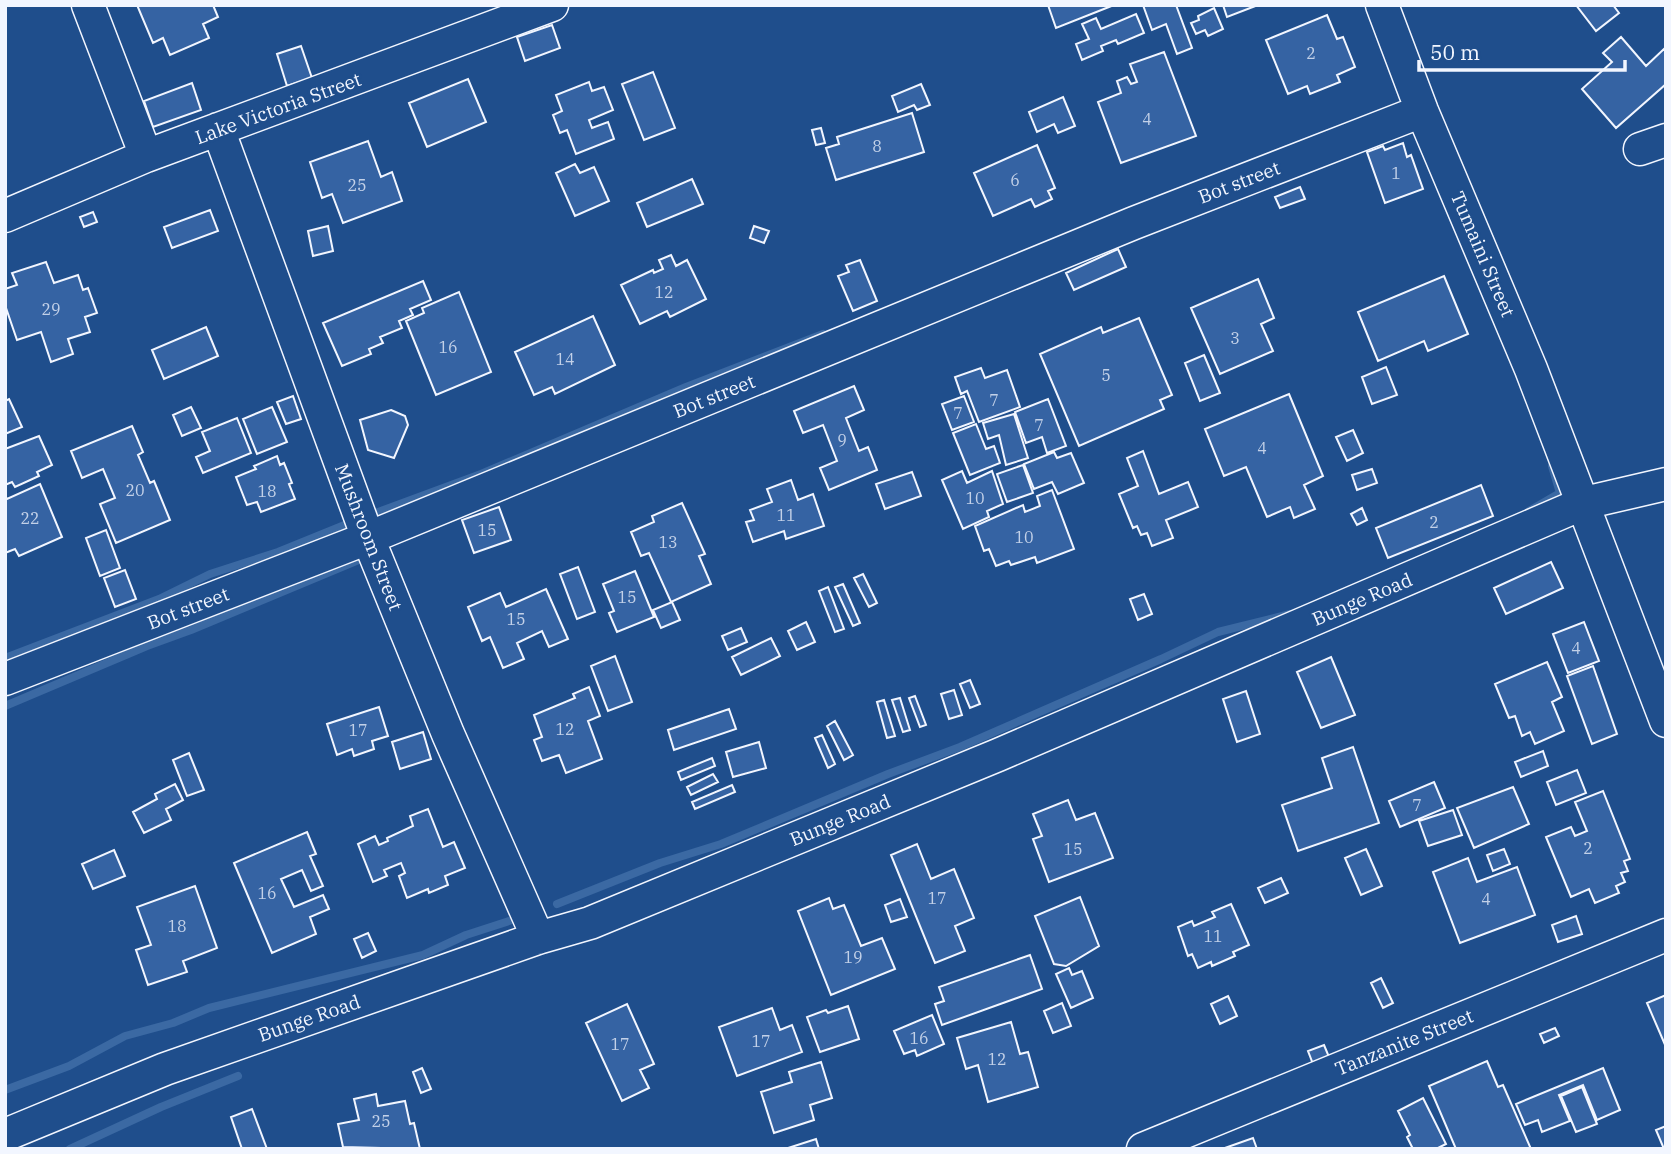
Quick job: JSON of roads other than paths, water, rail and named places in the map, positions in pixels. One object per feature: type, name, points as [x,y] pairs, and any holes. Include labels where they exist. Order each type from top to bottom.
[{"type":"street","points":[[88,5],[146,156]]},
{"type":"street","name":"Lake Victoria Street","points":[[5,216],[146,156],[552,5]]},
{"type":"street","name":"Tumaini Street","points":[[1382,5],[1422,111],[1531,369],[1666,721]]},
{"type":"street","name":"Bot street","points":[[5,679],[368,538],[1134,223],[1422,111]]},
{"type":"street","name":"Mushroom Street","points":[[219,129],[368,538],[448,734],[538,938]]},
{"type":"street","name":"Bunge Road","points":[[5,1135],[165,1069],[538,938],[590,923],[986,760],[1584,503],[1666,484]]},
{"type":"street","name":"Tanzanite Street","points":[[1143,1149],[1666,935]]},
{"type":"waterway","points":[[370,515],[481,474],[686,387],[823,334]]},
{"type":"waterway","points":[[1529,511],[1560,493],[1552,466]]},
{"type":"waterway","points":[[5,658],[159,599],[210,574],[278,552],[347,524],[350,530]]},
{"type":"waterway","points":[[5,706],[361,559],[358,552]]},
{"type":"waterway","points":[[557,904],[660,863],[721,844],[960,747],[1218,632],[1290,614]]},
{"type":"waterway","points":[[5,1090],[69,1066],[125,1036],[173,1023],[209,1008],[423,955],[466,935],[509,921]]},
{"type":"waterway","points":[[70,1149],[161,1107],[238,1076]]}]
